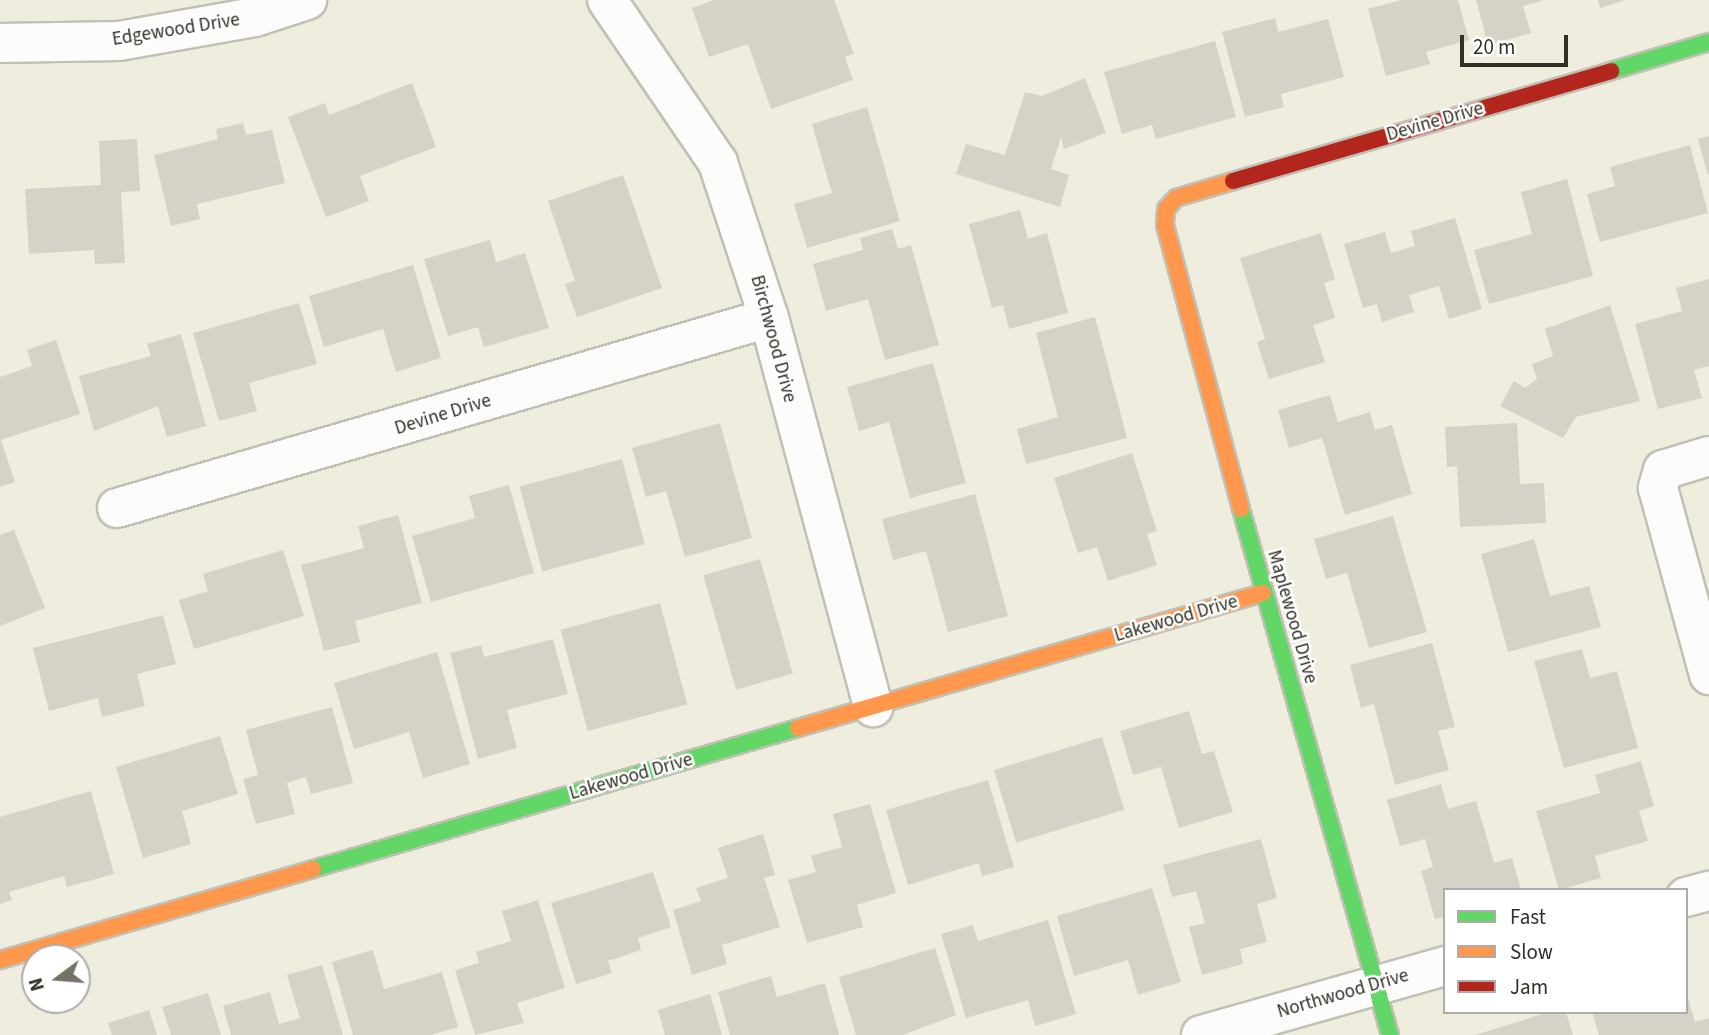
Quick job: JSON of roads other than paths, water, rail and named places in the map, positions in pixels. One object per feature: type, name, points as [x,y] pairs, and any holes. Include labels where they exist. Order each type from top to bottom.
[{"type":"street","name":"Edgewood Drive","points":[[0,43],[119,41],[255,17],[307,0]]},
{"type":"street","name":"Birchwood Drive","points":[[607,0],[718,163],[769,318],[873,707]]},
{"type":"street","name":"Devine Drive","points":[[1166,209],[1175,198],[1709,42]]},
{"type":"street","name":"Maplewood Drive","points":[[1166,209],[1165,225],[1263,593],[1390,1035]]},
{"type":"street","name":"Devine Drive","points":[[117,508],[769,318]]},
{"type":"street","points":[[1709,456],[1662,470],[1658,488],[1709,675]]},
{"type":"street","name":"Lakewood Drive","points":[[0,960],[1263,593]]},
{"type":"street","points":[[1688,896],[1709,891]]},
{"type":"street","name":"Northwood Drive","points":[[1201,1035],[1443,966]]}]
